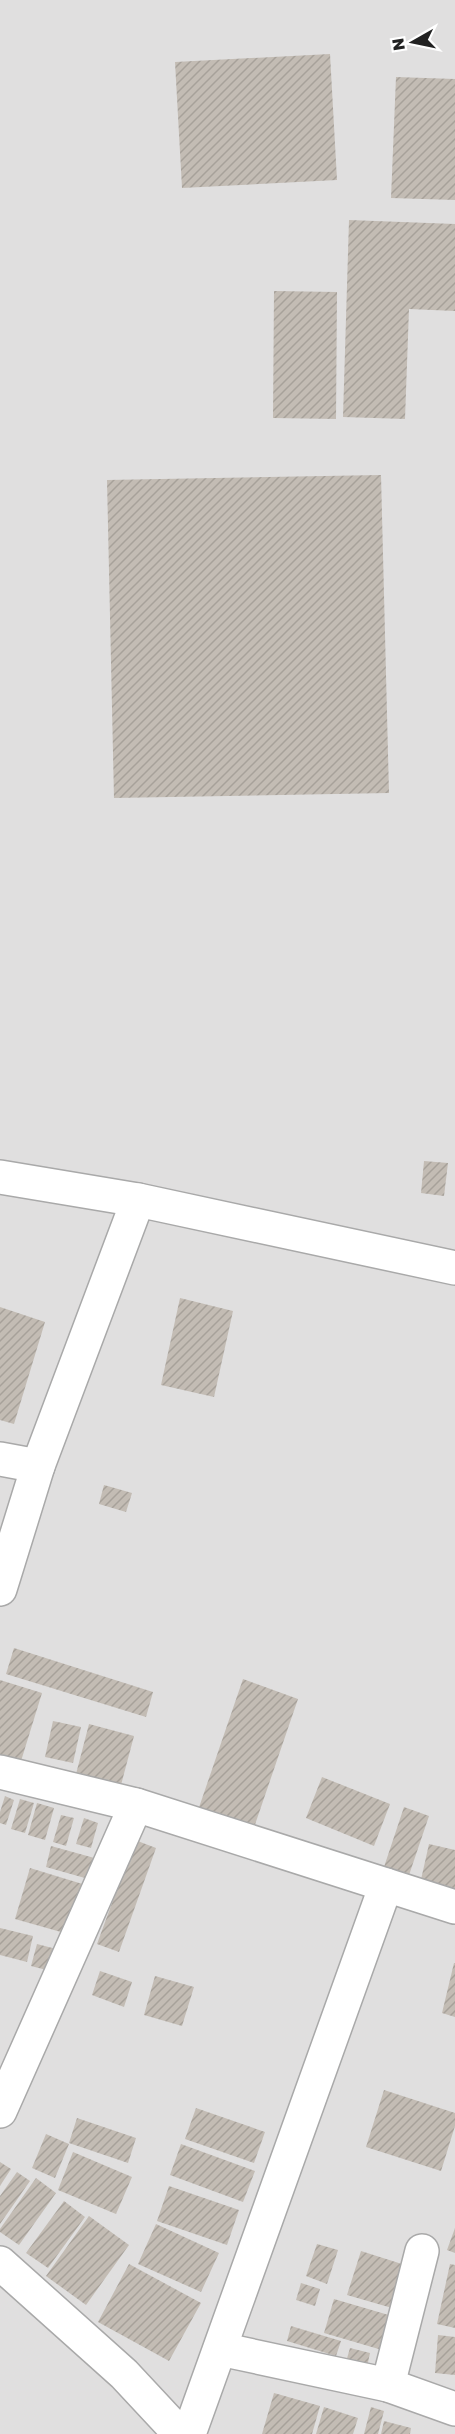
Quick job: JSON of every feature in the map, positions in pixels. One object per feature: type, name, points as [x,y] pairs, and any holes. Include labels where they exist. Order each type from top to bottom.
[{"type":"street","points":[[0,1177],[138,1200],[455,1268]]},
{"type":"street","points":[[0,1589],[39,1466],[138,1200]]},
{"type":"street","points":[[0,1460],[39,1466]]},
{"type":"street","points":[[0,1772],[136,1805],[455,1907]]},
{"type":"street","points":[[0,2111],[136,1805]]},
{"type":"street","points":[[189,2434],[386,1885]]},
{"type":"street","points":[[388,2385],[422,2251]]},
{"type":"street","points":[[0,2263],[124,2374],[180,2434]]},
{"type":"street","points":[[220,2349],[388,2385],[455,2409]]},
{"type":"shaded area","points":[[0,0],[455,0],[455,2434],[0,2434]]},
{"type":"building","points":[[330,54],[337,180],[182,188],[175,62]]},
{"type":"building","points":[[396,77],[455,79],[455,200],[391,198]]},
{"type":"building","points":[[349,220],[455,224],[455,311],[409,309],[405,419],[343,417]]},
{"type":"building","points":[[274,291],[337,292],[336,419],[273,418]]},
{"type":"building","points":[[381,475],[389,793],[114,798],[107,480]]},
{"type":"building","points":[[424,1161],[448,1163],[444,1196],[421,1193]]},
{"type":"building","points":[[180,1298],[233,1311],[214,1397],[161,1385]]},
{"type":"building","points":[[0,1307],[45,1322],[14,1424],[0,1420]]},
{"type":"building","points":[[104,1485],[132,1493],[126,1512],[99,1504]]},
{"type":"building","points":[[14,1648],[153,1692],[146,1717],[6,1674]]},
{"type":"building","points":[[243,1679],[298,1699],[249,1842],[194,1822]]},
{"type":"building","points":[[0,1680],[42,1693],[17,1774],[0,1769]]},
{"type":"building","points":[[53,1721],[81,1727],[73,1763],[45,1757]]},
{"type":"building","points":[[89,1724],[134,1736],[121,1785],[76,1774]]},
{"type":"building","points":[[322,1777],[390,1804],[374,1846],[306,1818]]},
{"type":"building","points":[[5,1796],[14,1800],[6,1825],[0,1823],[0,1812]]},
{"type":"building","points":[[20,1799],[34,1803],[25,1833],[11,1829]]},
{"type":"building","points":[[37,1803],[54,1808],[45,1840],[28,1835]]},
{"type":"building","points":[[404,1807],[429,1816],[408,1878],[383,1870]]},
{"type":"building","points":[[61,1815],[74,1818],[66,1846],[53,1842]]},
{"type":"building","points":[[84,1818],[98,1823],[91,1848],[76,1844]]},
{"type":"building","points":[[135,1840],[156,1848],[119,1952],[97,1944]]},
{"type":"building","points":[[429,1844],[455,1850],[455,1901],[418,1893]]},
{"type":"building","points":[[51,1846],[98,1859],[92,1880],[46,1867]]},
{"type":"building","points":[[30,1868],[89,1886],[75,1936],[15,1919]]},
{"type":"building","points":[[0,1928],[33,1936],[27,1962],[0,1955]]},
{"type":"building","points":[[37,1944],[64,1951],[58,1973],[31,1966]]},
{"type":"building","points":[[455,1963],[455,2017],[442,2013]]},
{"type":"building","points":[[100,1971],[132,1982],[124,2007],[92,1995]]},
{"type":"building","points":[[155,1976],[194,1987],[182,2026],[144,2015]]},
{"type":"building","points":[[384,2090],[455,2113],[455,2126],[441,2171],[366,2147]]},
{"type":"building","points":[[196,2108],[265,2132],[254,2163],[185,2139]]},
{"type":"building","points":[[77,2118],[136,2138],[128,2163],[69,2143]]},
{"type":"building","points":[[46,2134],[69,2144],[55,2178],[32,2168]]},
{"type":"building","points":[[181,2144],[255,2171],[243,2202],[170,2175]]},
{"type":"building","points":[[73,2152],[132,2177],[116,2214],[58,2190]]},
{"type":"building","points":[[0,2162],[11,2169],[0,2186]]},
{"type":"building","points":[[17,2172],[30,2181],[0,2224],[0,2196]]},
{"type":"building","points":[[36,2178],[56,2193],[19,2245],[0,2232],[0,2229]]},
{"type":"building","points":[[169,2186],[239,2210],[227,2245],[157,2221]]},
{"type":"building","points":[[64,2201],[85,2217],[48,2268],[26,2253]]},
{"type":"building","points":[[89,2216],[129,2245],[86,2305],[46,2276]]},
{"type":"building","points":[[156,2224],[219,2253],[201,2292],[138,2264]]},
{"type":"building","points":[[455,2228],[455,2253],[447,2250]]},
{"type":"building","points":[[317,2244],[338,2250],[327,2284],[306,2276]]},
{"type":"building","points":[[361,2251],[405,2265],[392,2308],[347,2295]]},
{"type":"building","points":[[129,2264],[201,2303],[169,2361],[98,2322]]},
{"type":"building","points":[[450,2264],[455,2265],[455,2328],[437,2324]]},
{"type":"building","points":[[301,2283],[320,2289],[315,2306],[296,2300]]},
{"type":"building","points":[[334,2299],[392,2316],[382,2350],[324,2333]]},
{"type":"building","points":[[291,2326],[341,2341],[336,2356],[287,2341]]},
{"type":"building","points":[[438,2335],[455,2337],[455,2375],[435,2373]]},
{"type":"building","points":[[350,2348],[370,2353],[367,2367],[346,2362]]},
{"type":"building","points":[[274,2393],[320,2406],[312,2434],[262,2434]]},
{"type":"building","points":[[324,2407],[358,2418],[353,2434],[316,2434]]},
{"type":"building","points":[[371,2407],[384,2411],[378,2434],[364,2434]]},
{"type":"building","points":[[384,2421],[411,2428],[410,2434],[381,2434]]}]
